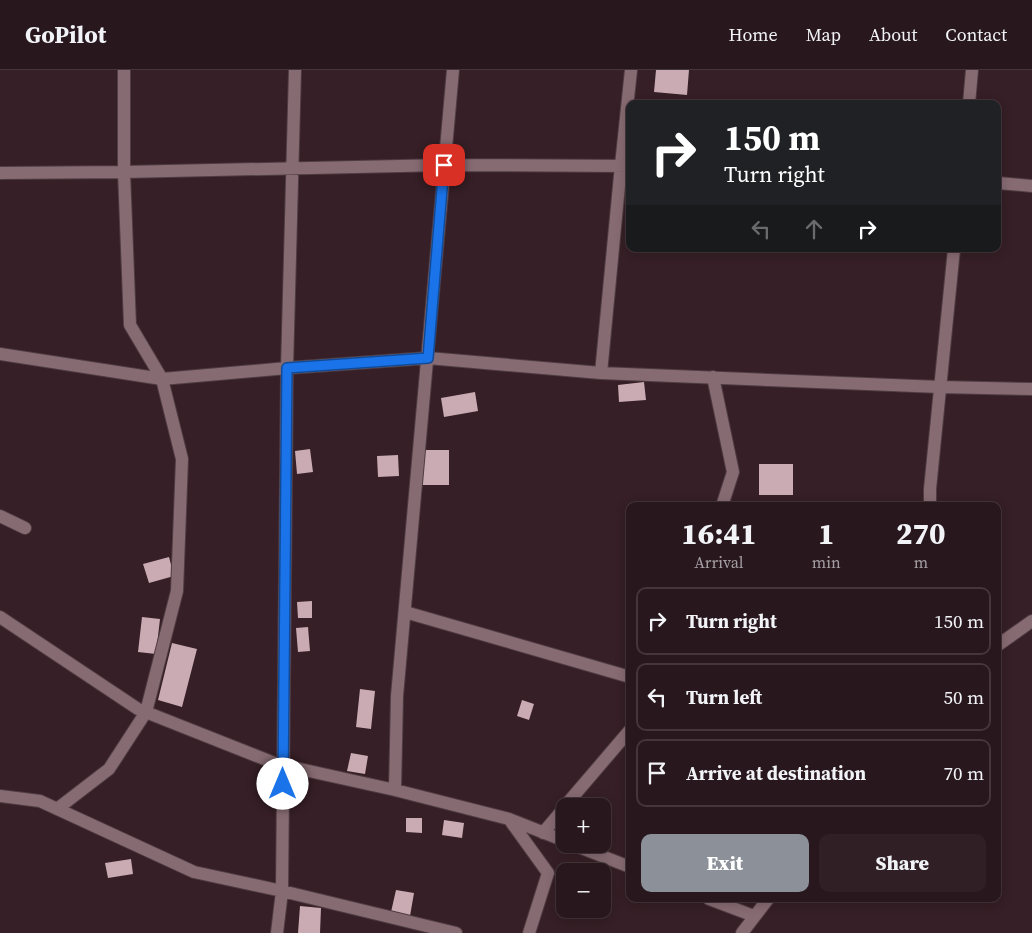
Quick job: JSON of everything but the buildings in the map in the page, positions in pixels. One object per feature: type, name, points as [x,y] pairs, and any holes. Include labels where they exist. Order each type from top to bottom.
[{"type":"street","points":[[57,809],[109,769],[146,712],[177,591],[182,459],[162,379],[130,325],[124,172],[124,70]]},
{"type":"street","points":[[276,933],[282,891],[287,368],[295,70]]},
{"type":"street","points":[[395,790],[397,696],[453,70]]},
{"type":"street","points":[[629,100],[631,70]]},
{"type":"street","points":[[969,100],[972,70]]},
{"type":"street","points":[[601,373],[626,149]]},
{"type":"street","points":[[0,173],[444,165],[625,165]]},
{"type":"street","points":[[1001,183],[1032,186]]},
{"type":"street","points":[[930,502],[954,252]]},
{"type":"street","points":[[0,354],[162,379],[428,358],[601,373],[1032,390]]},
{"type":"street","points":[[713,377],[733,472],[723,502]]},
{"type":"street","points":[[0,516],[25,528]]},
{"type":"street","points":[[405,612],[626,676]]},
{"type":"street","points":[[0,617],[138,709],[284,766],[395,790],[509,819],[556,837]]},
{"type":"street","points":[[1001,643],[1032,621]]},
{"type":"street","points":[[572,798],[626,735]]},
{"type":"street","points":[[0,796],[40,801],[194,872],[456,933]]},
{"type":"street","points":[[543,832],[556,817]]},
{"type":"street","points":[[509,819],[548,873],[529,933]]},
{"type":"street","points":[[594,853],[626,865]]},
{"type":"street","points":[[717,902],[754,916]]},
{"type":"street","points":[[742,933],[766,902]]},
{"type":"route","points":[[283,784],[287,368],[428,358],[444,165]]}]
